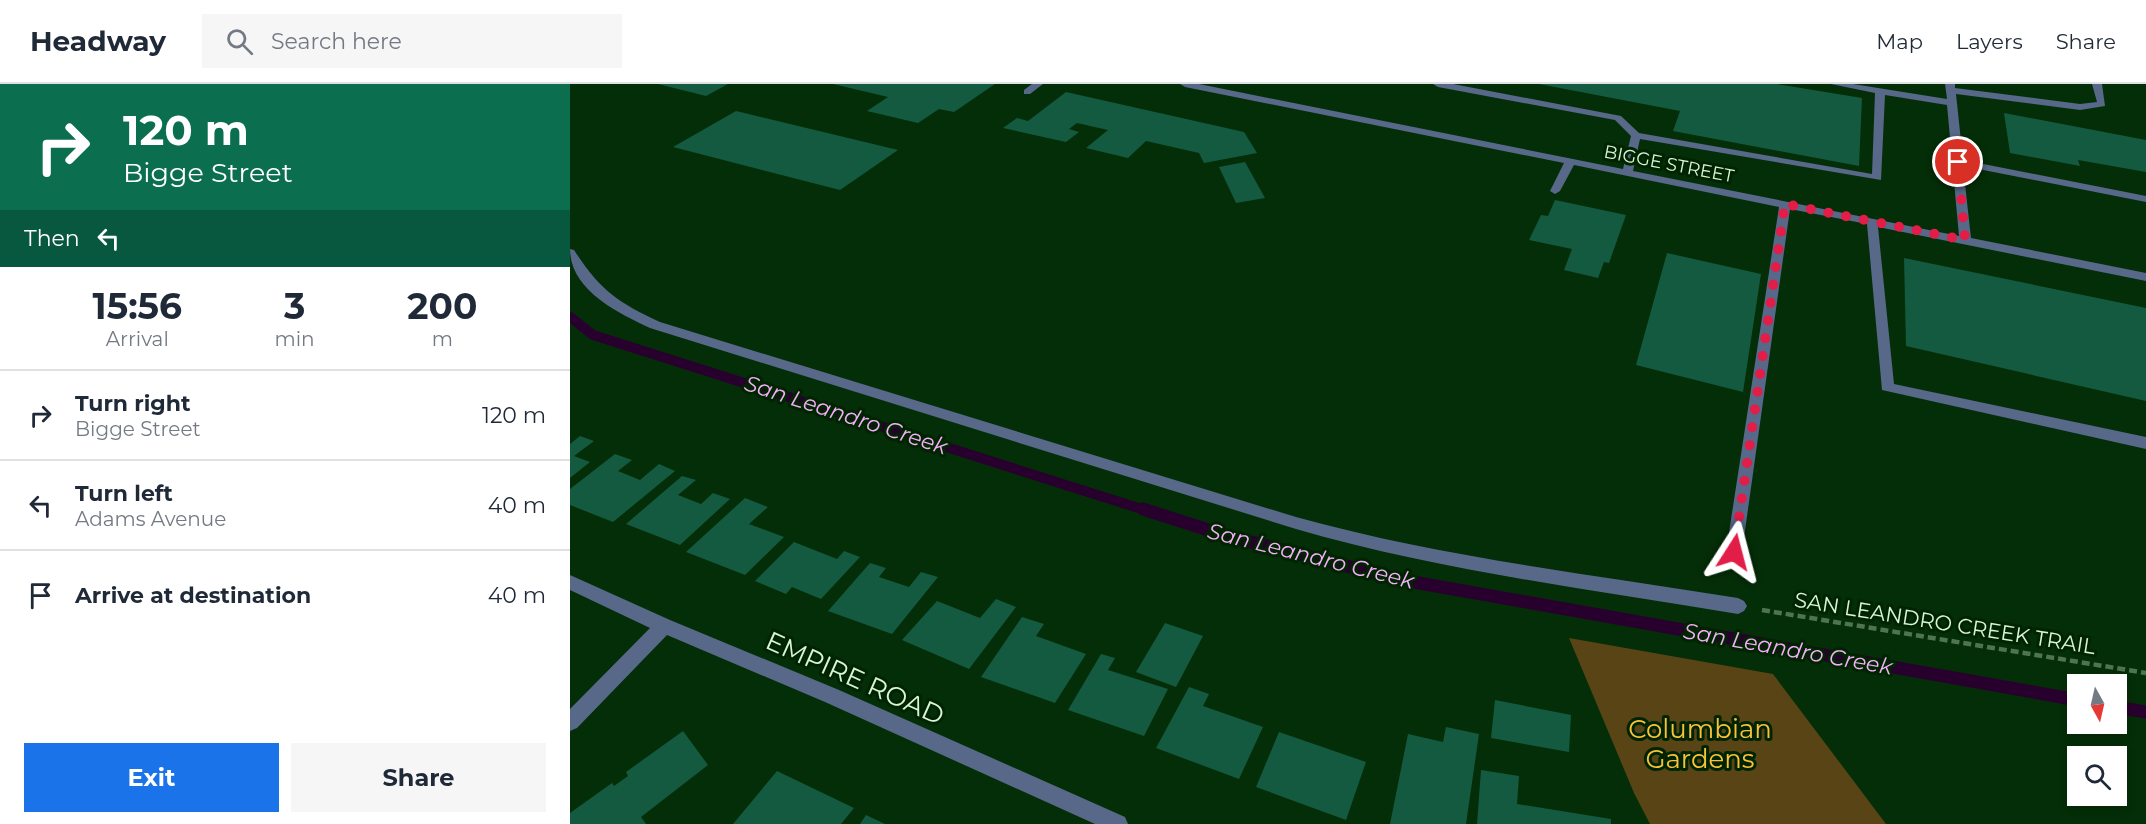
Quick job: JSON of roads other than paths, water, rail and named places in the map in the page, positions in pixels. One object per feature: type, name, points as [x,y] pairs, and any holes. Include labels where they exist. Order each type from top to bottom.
[{"type":"street","points":[[1027,92],[1038,84]]},
{"type":"street","name":"BIGGE STREET","points":[[1185,84],[2146,277]]},
{"type":"street","points":[[1438,84],[1618,118],[1636,135],[1877,178],[1880,91]]},
{"type":"street","points":[[1836,84],[1952,103]]},
{"type":"street","points":[[1965,240],[1950,87],[2080,107],[2102,104],[2097,84]]},
{"type":"street","points":[[1627,172],[1636,135]]},
{"type":"street","points":[[1556,191],[1571,161]]},
{"type":"street","points":[[1958,162],[2146,199]]},
{"type":"street","points":[[1734,552],[1785,204]]},
{"type":"street","points":[[1872,221],[1887,387],[2146,443]]},
{"type":"street","points":[[570,253],[593,289],[622,309],[654,325],[1296,523],[1355,540],[1417,553],[1738,606]]},
{"type":"street","name":"EMPIRE ROAD","points":[[570,582],[664,626],[832,696],[1118,824]]},
{"type":"street","points":[[570,722],[664,626]]},
{"type":"waterway","name":"San Leandro Creek","points":[[570,317],[593,335],[1148,511]]},
{"type":"waterway","name":"San Leandro Creek","points":[[1143,509],[1227,536],[1402,580],[2067,698]]},
{"type":"waterway","name":"San Leandro Creek","points":[[2127,709],[2146,712]]},
{"type":"park label","name":"Columbian Gardens","points":[[1700,744]]}]
